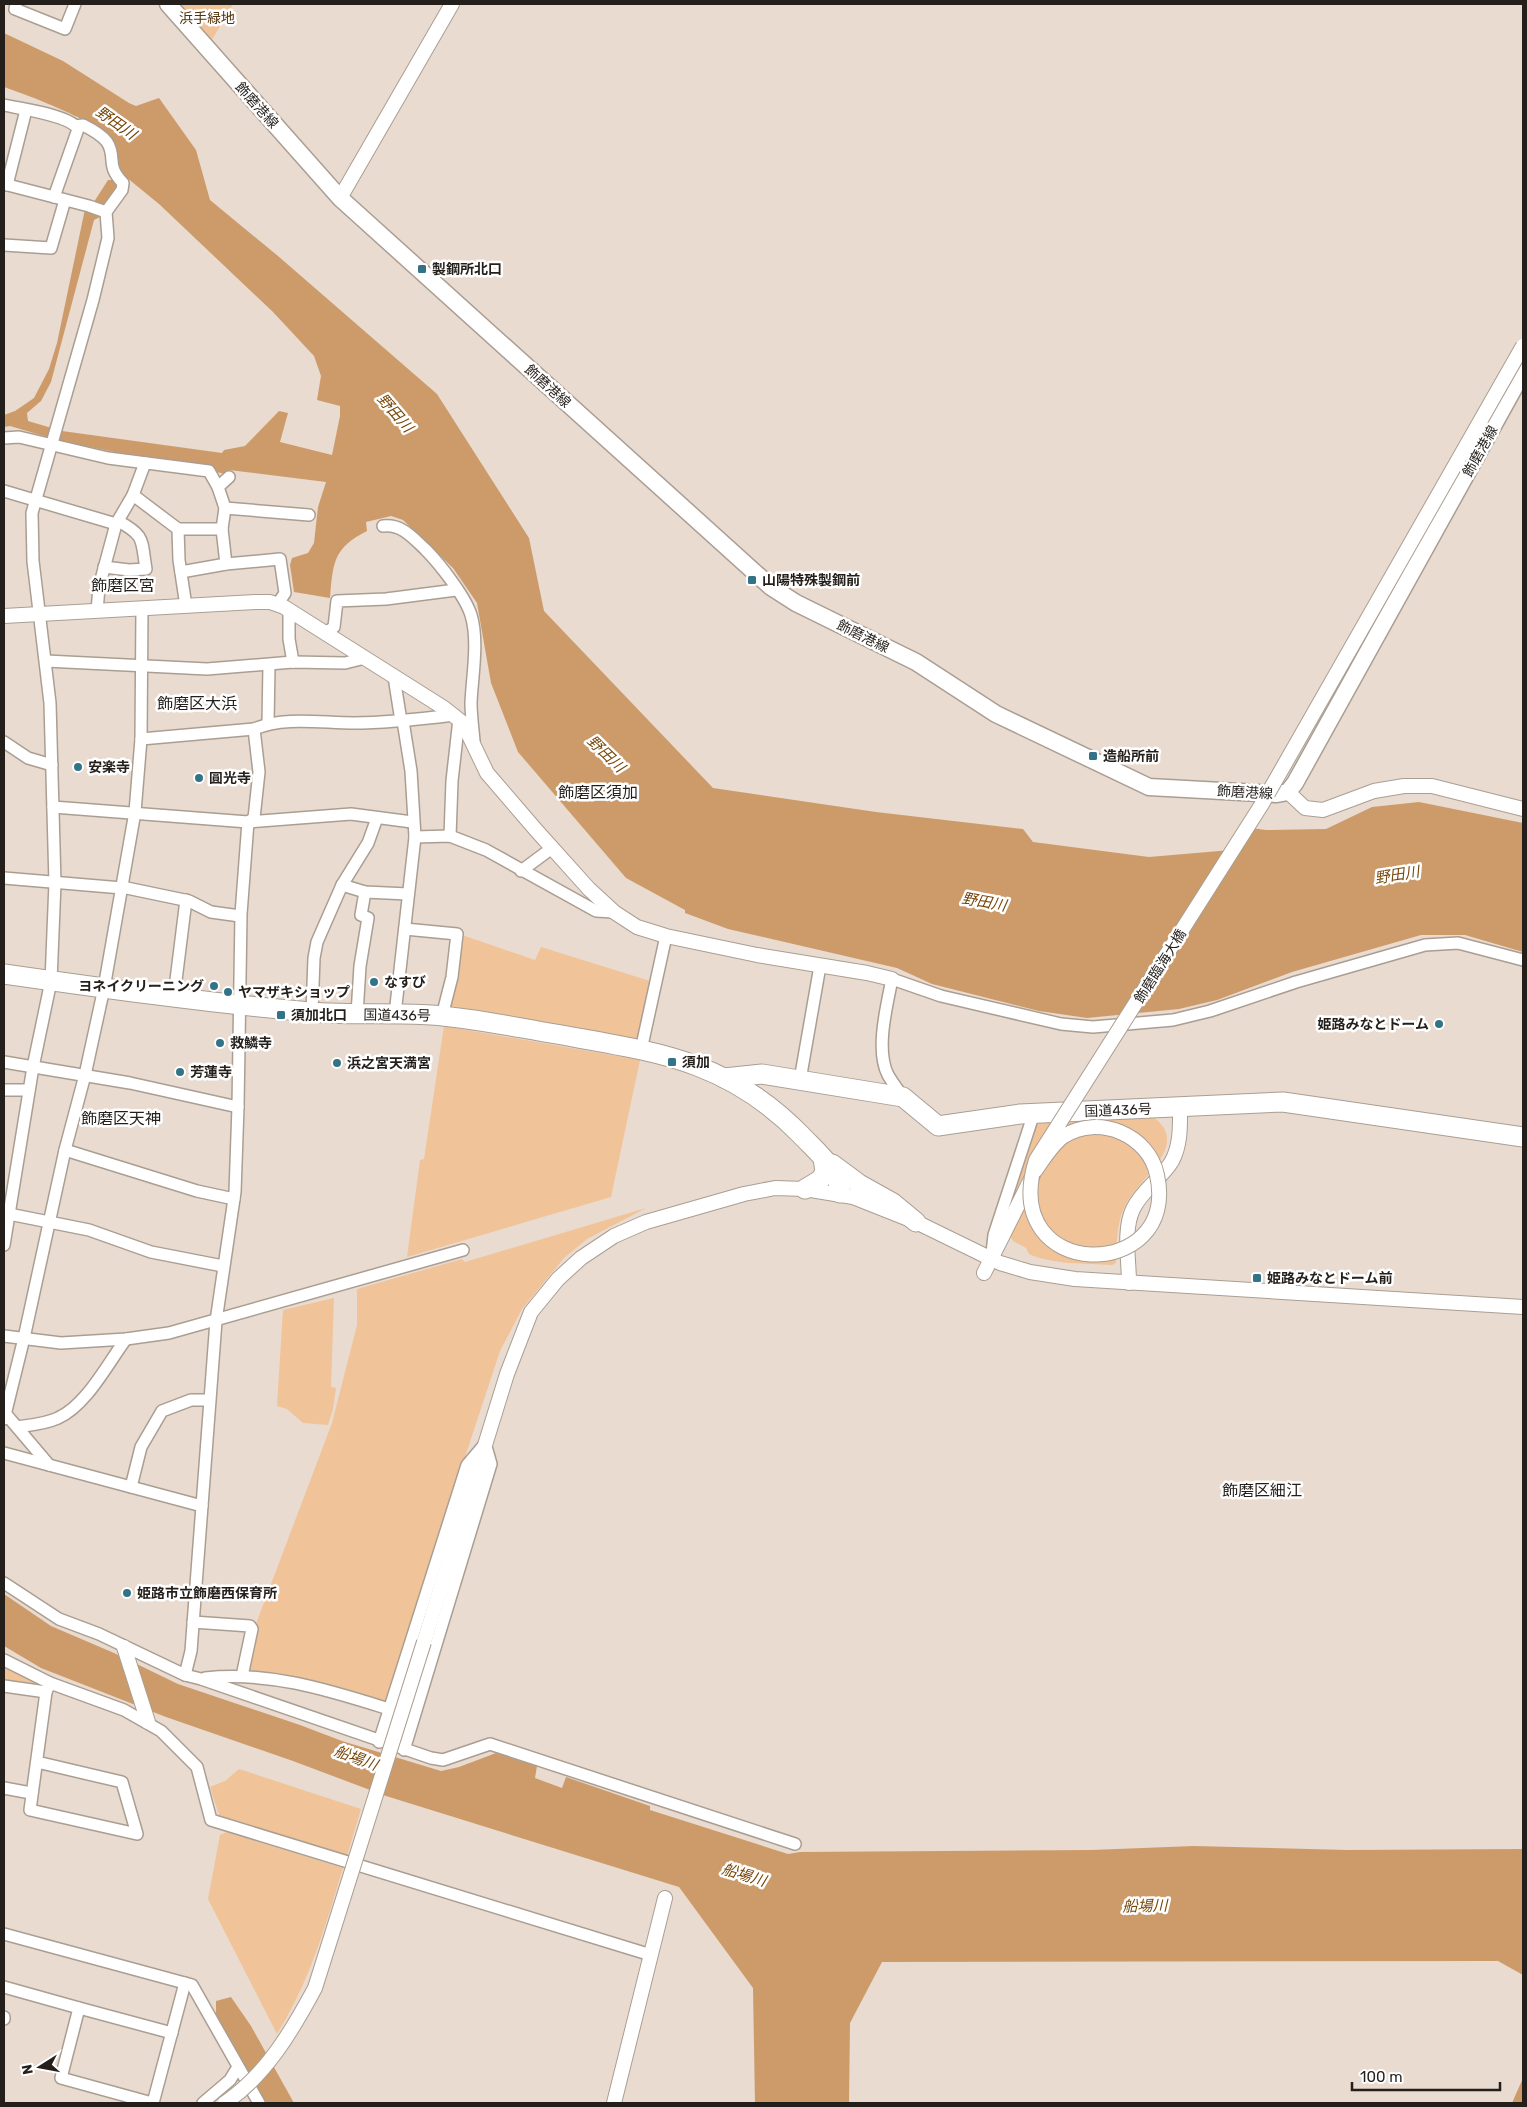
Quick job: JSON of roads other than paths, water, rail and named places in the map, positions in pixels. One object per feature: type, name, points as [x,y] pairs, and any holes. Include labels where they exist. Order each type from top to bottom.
[{"type":"highway","name":"国道436号","points":[[4,974],[104,988],[312,1012],[442,1016],[642,1050],[688,1061],[749,1092],[776,1112],[823,1158],[840,1183],[840,1193]]},
{"type":"highway","points":[[724,1078],[762,1074],[903,1097]]},
{"type":"highway","name":"国道436号","points":[[903,1097],[938,1126],[1034,1113],[1283,1102],[1523,1137]]},
{"type":"highway","points":[[806,1189],[820,1180],[825,1172],[823,1158]]},
{"type":"highway","points":[[823,1158],[845,1172],[859,1184],[892,1202],[916,1222]]},
{"type":"main road","name":"飾磨港線","points":[[168,4],[340,198],[771,587],[796,603],[916,662],[996,714],[1149,787],[1277,794],[1288,792],[1296,783],[1523,372]]},
{"type":"street","points":[[16,4],[15,9],[65,28],[75,4]]},
{"type":"street","points":[[340,198],[452,4]]},
{"type":"street","points":[[4,105],[58,118],[76,126],[83,125],[107,142],[113,173],[123,183],[122,190],[106,212],[108,238],[102,265],[35,501],[32,530],[46,661],[52,764],[55,883],[51,981],[33,1067],[4,1245]]},
{"type":"street","points":[[26,110],[5,184],[90,206],[106,212]]},
{"type":"street","points":[[4,246],[51,248],[60,198],[78,129],[76,126]]},
{"type":"street","name":"飾磨臨海大橋","points":[[984,1273],[991,1259],[1035,1171],[1063,1137],[1074,1132],[1090,1127],[1107,1127],[1136,1140],[1146,1151],[1156,1170],[1160,1186],[1159,1202],[1152,1220],[1135,1242],[1115,1252],[1089,1256],[1073,1253],[1059,1245],[1046,1234],[1032,1208],[1031,1183],[1036,1160],[1262,804],[1523,346]]},
{"type":"street","points":[[4,438],[19,437],[82,453],[209,471],[218,487],[225,508],[222,529],[226,564]]},
{"type":"street","points":[[97,610],[98,587],[117,523],[133,495],[145,463]]},
{"type":"street","points":[[218,487],[229,477]]},
{"type":"street","points":[[4,491],[136,530],[141,540],[146,569],[129,570],[104,567]]},
{"type":"street","points":[[133,495],[178,529],[222,529]]},
{"type":"street","points":[[225,508],[309,515]]},
{"type":"street","points":[[384,526],[393,525],[407,532],[428,552],[456,590],[471,615],[475,666],[471,703],[474,743]]},
{"type":"street","points":[[178,529],[186,606]]},
{"type":"street","points":[[181,572],[226,564],[280,559],[285,593],[283,608],[293,662]]},
{"type":"street","points":[[326,633],[334,627],[337,601],[386,599],[456,590]]},
{"type":"street","points":[[4,616],[255,602],[283,608],[326,633],[457,717],[474,743],[487,773],[590,889],[614,912],[637,927],[666,936],[757,955],[892,979],[941,996],[1061,1024],[1093,1027],[1173,1020],[1210,1011],[1296,982],[1424,945],[1458,943],[1523,960]]},
{"type":"street","points":[[48,1465],[17,1427],[4,1416],[51,1222],[65,1150],[85,1075],[104,988],[136,812],[141,739],[142,608]]},
{"type":"street","points":[[46,661],[207,669],[293,662],[345,663],[365,658]]},
{"type":"street","points":[[268,724],[269,665]]},
{"type":"street","points":[[394,676],[411,771],[412,822],[415,836],[395,1014]]},
{"type":"street","points":[[141,739],[254,729],[268,724],[402,721],[457,717]]},
{"type":"street","points":[[450,836],[457,717]]},
{"type":"street","points":[[248,822],[254,818],[259,772],[254,729]]},
{"type":"street","points":[[4,742],[28,758],[52,764]]},
{"type":"street","points":[[1288,792],[1305,808],[1323,810],[1374,791],[1404,786],[1432,786],[1523,809]]},
{"type":"street","points":[[53,807],[248,822],[304,820],[326,815],[351,814],[412,822]]},
{"type":"street","points":[[312,1012],[314,958],[317,942],[342,886],[368,843],[377,818]]},
{"type":"street","points":[[185,1675],[191,1652],[216,1321],[234,1199],[238,1107],[240,916],[248,822]]},
{"type":"street","points":[[415,836],[450,836],[486,850],[596,911],[614,912]]},
{"type":"street","points":[[521,871],[552,848]]},
{"type":"street","points":[[4,878],[122,888],[186,900],[199,904],[211,912],[240,916]]},
{"type":"street","points":[[342,886],[365,892],[408,894]]},
{"type":"street","points":[[357,1014],[360,966],[368,918],[361,915],[365,892]]},
{"type":"street","points":[[174,996],[186,900]]},
{"type":"street","points":[[405,929],[458,934],[452,977],[442,1016]]},
{"type":"street","points":[[642,1050],[666,936]]},
{"type":"street","points":[[800,1080],[820,966]]},
{"type":"street","points":[[892,979],[884,1028],[883,1054],[887,1073],[903,1097]]},
{"type":"street","points":[[4,1062],[85,1075],[238,1107]]},
{"type":"street","points":[[4,1090],[29,1090]]},
{"type":"street","points":[[1129,1283],[1128,1223],[1133,1209],[1143,1194],[1172,1162],[1178,1145],[1180,1107]]},
{"type":"street","points":[[991,1259],[994,1235],[1034,1113]]},
{"type":"street","points":[[65,1150],[197,1191],[234,1199]]},
{"type":"street","points":[[225,2103],[266,2065],[293,2028],[315,1988],[507,1374],[531,1312],[558,1279],[581,1258],[614,1236],[646,1222],[744,1194],[774,1188],[806,1189],[840,1193],[916,1222],[991,1259],[1052,1276],[1129,1283],[1523,1307]]},
{"type":"street","points":[[9,1214],[109,1236],[151,1252],[223,1266]]},
{"type":"street","points":[[4,1336],[61,1343],[126,1339],[169,1333],[462,1250]]},
{"type":"street","points":[[17,1427],[42,1424],[59,1418],[77,1406],[126,1339]]},
{"type":"street","points":[[131,1487],[141,1447],[162,1411],[191,1400],[209,1400]]},
{"type":"street","points":[[379,1742],[467,1465],[485,1443]]},
{"type":"street","points":[[404,1750],[491,1464],[485,1443]]},
{"type":"street","points":[[4,1454],[202,1506]]},
{"type":"street","points":[[4,1583],[60,1619],[124,1646],[185,1675],[379,1742],[443,1760],[490,1744],[795,1844]]},
{"type":"street","points":[[193,1622],[250,1626],[252,1629],[242,1676]]},
{"type":"street","points":[[124,1646],[148,1722]]},
{"type":"street","points":[[4,1660],[48,1688]]},
{"type":"street","points":[[201,1679],[242,1676],[281,1679],[317,1686],[389,1709]]},
{"type":"street","points":[[4,1686],[48,1688],[124,1710],[148,1722],[161,1731],[197,1767],[211,1820],[651,1955]]},
{"type":"street","points":[[37,1762],[122,1782],[137,1834],[30,1810],[31,1793],[48,1688]]},
{"type":"street","points":[[4,1788],[31,1793]]},
{"type":"street","points":[[614,2103],[665,1898]]},
{"type":"street","points":[[4,1934],[192,1985],[238,2067],[253,2101]]},
{"type":"street","points":[[79,2008],[60,2078],[152,2103],[185,1983]]},
{"type":"street","points":[[4,1988],[172,2033]]},
{"type":"street","points":[[202,2103],[230,2080],[238,2067]]},
{"type":"water","name":"野田川","points":[[4,33],[63,61],[136,106],[159,98],[196,150],[210,200],[278,256],[437,394],[529,538],[544,611],[713,788],[876,812],[1023,829],[1033,842],[1149,857],[1231,850],[1243,827],[1266,830],[1326,829],[1372,807],[1419,802],[1523,823],[1523,952],[1465,935],[1421,935],[1292,972],[1217,1000],[1179,1009],[1087,1018],[1039,1011],[932,984],[897,968],[728,929],[685,913],[685,910],[626,878],[518,752],[491,683],[477,603],[453,568],[403,520],[391,516],[366,522],[367,531],[347,544],[337,558],[332,575],[330,598],[294,592],[290,565],[292,558],[308,553],[314,543],[318,507],[326,482],[229,470],[226,474],[64,442],[10,426],[4,427],[4,415],[15,411],[34,398],[49,369],[57,343],[85,209],[92,205],[108,180],[114,180],[118,159],[116,146],[110,137],[98,129],[65,111],[4,87]],"holes":[[[126,177],[159,204],[273,312],[314,356],[321,376],[317,400],[340,406],[340,416],[332,455],[280,442],[288,413],[279,411],[245,446],[224,450],[222,453],[62,431],[28,421],[27,413],[41,401],[51,382],[94,220],[102,216],[119,188],[117,185]]]},
{"type":"water","name":"船場川","points":[[4,1594],[51,1626],[114,1653],[178,1684],[342,1741],[441,1771],[459,1767],[496,1753],[537,1766],[535,1778],[562,1788],[566,1777],[650,1806],[650,1810],[788,1854],[800,1852],[1091,1850],[1194,1846],[1348,1850],[1523,1849],[1523,1975],[1498,1961],[882,1962],[850,2023],[849,2103],[755,2103],[753,1988],[679,1887],[386,1796],[293,1761],[166,1717],[41,1668],[4,1646]]},
{"type":"water","points":[[231,1997],[251,2026],[294,2103],[263,2103],[216,2016],[216,2001]]},
{"type":"water","points":[[1523,2078],[1523,2103],[1512,2103]]},
{"type":"place","name":"製鋼所北口","points":[[422,269]]},
{"type":"place","name":"山陽特殊製鋼前","points":[[752,580]]},
{"type":"place","name":"造船所前","points":[[1093,756]]},
{"type":"place","name":"安楽寺","points":[[78,767]]},
{"type":"place","name":"圓光寺","points":[[199,778]]},
{"type":"place","name":"なすび","points":[[374,982]]},
{"type":"place","name":"ヨネイクリーニング","points":[[214,986]]},
{"type":"place","name":"ヤマザキショップ","points":[[228,992]]},
{"type":"place","name":"須加北口","points":[[281,1015]]},
{"type":"place","name":"姫路みなとドーム","points":[[1439,1024]]},
{"type":"place","name":"救鱗寺","points":[[220,1043]]},
{"type":"place","name":"須加","points":[[672,1062]]},
{"type":"place","name":"浜之宮天満宮","points":[[337,1063]]},
{"type":"place","name":"芳蓮寺","points":[[180,1072]]},
{"type":"place","name":"姫路みなとドーム前","points":[[1257,1278]]},
{"type":"place","name":"姫路市立飾磨西保育所","points":[[127,1593]]},
{"type":"district","name":"飾磨区宮","points":[[123,585]]},
{"type":"district","name":"飾磨区大浜","points":[[197,703]]},
{"type":"district","name":"飾磨区須加","points":[[598,792]]},
{"type":"district","name":"飾磨区天神","points":[[121,1118]]},
{"type":"district","name":"飾磨区細江","points":[[1262,1490]]},
{"type":"park label","name":"浜手緑地","points":[[207,18]]}]
